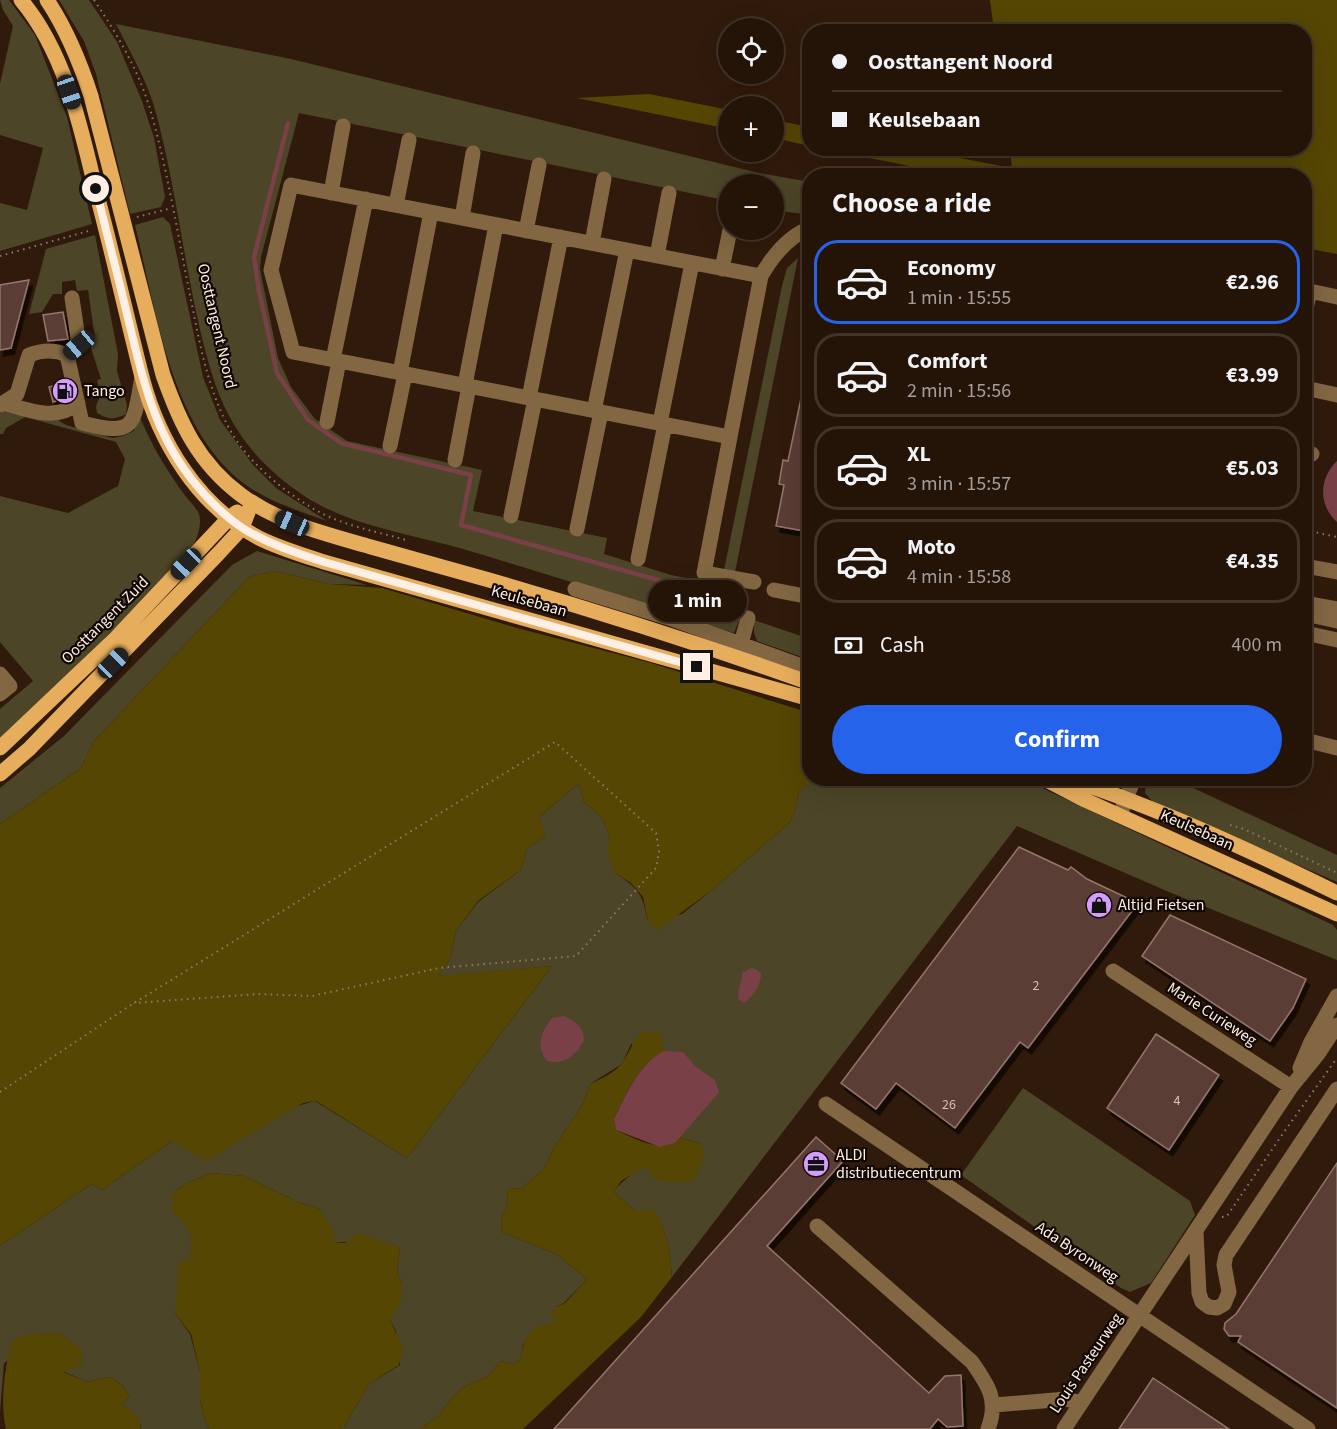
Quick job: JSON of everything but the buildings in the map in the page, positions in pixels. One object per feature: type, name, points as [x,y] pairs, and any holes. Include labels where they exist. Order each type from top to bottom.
[{"type":"main road","points":[[21,0],[35,18],[53,50],[78,118],[142,377],[154,414],[174,455],[194,483],[236,523]]},
{"type":"main road","points":[[47,0],[62,23],[89,88],[163,375],[178,416],[189,437],[213,470],[252,502]]},
{"type":"main road","name":"Oosttangent Zuid","points":[[0,774],[29,749],[236,523],[252,502]]},
{"type":"main road","name":"Keulsebaan","points":[[252,502],[292,523],[329,535],[518,588],[705,646],[802,680]]},
{"type":"main road","name":"Oosttangent Zuid","points":[[0,748],[236,523]]},
{"type":"main road","name":"Keulsebaan","points":[[236,523],[285,549],[324,562],[802,697]]},
{"type":"main road","name":"Keulsebaan","points":[[1058,786],[1337,914]]},
{"type":"main road","name":"Keulsebaan","points":[[1089,786],[1126,799],[1264,858],[1337,893]]},
{"type":"street","points":[[331,192],[343,126]]},
{"type":"street","points":[[396,205],[409,140]]},
{"type":"street","points":[[462,218],[473,153]]},
{"type":"street","points":[[526,231],[539,165]]},
{"type":"street","points":[[592,243],[604,179]]},
{"type":"street","points":[[730,437],[293,352],[271,270],[291,185],[761,276]]},
{"type":"street","points":[[657,256],[669,193]]},
{"type":"street","points":[[327,422],[336,360],[366,199]]},
{"type":"street","points":[[390,446],[431,212]]},
{"type":"street","points":[[455,460],[496,225]]},
{"type":"street","points":[[754,582],[704,573],[761,276],[767,265],[788,242],[802,233]]},
{"type":"street","points":[[511,516],[561,237]]},
{"type":"street","points":[[722,269],[728,240]]},
{"type":"street","points":[[577,528],[627,250]]},
{"type":"street","points":[[638,559],[692,263]]},
{"type":"street","points":[[1312,292],[1337,297]]},
{"type":"street","points":[[67,355],[79,345],[72,298]]},
{"type":"street","points":[[2,404],[17,394],[29,355],[42,350],[67,355]]},
{"type":"street","points":[[67,355],[82,423],[108,430],[125,427],[134,418],[142,377]]},
{"type":"street","points":[[1312,390],[1337,395]]},
{"type":"street","points":[[2,404],[44,414],[70,410],[78,403]]},
{"type":"street","points":[[1312,567],[1337,572]]},
{"type":"street","points":[[575,588],[669,618],[802,666]]},
{"type":"street","points":[[774,590],[802,595]]},
{"type":"street","points":[[1312,604],[1337,609]]},
{"type":"street","points":[[1312,616],[1337,621]]},
{"type":"street","points":[[741,644],[748,618]]},
{"type":"street","points":[[1312,635],[1337,640]]},
{"type":"street","points":[[0,674],[10,686],[0,694]]},
{"type":"street","points":[[1312,742],[1337,748]]},
{"type":"street","points":[[1120,815],[1131,786]]},
{"type":"street","name":"Marie Curieweg","points":[[1113,971],[1291,1087]]},
{"type":"street","points":[[1291,1087],[1311,1042],[1337,996]]},
{"type":"street","points":[[1291,1087],[1318,1054],[1337,1025]]},
{"type":"street","name":"Louis Pasteurweg","points":[[1064,1429],[1291,1087]]},
{"type":"street","points":[[1199,1227],[1199,1293],[1203,1302],[1209,1307],[1217,1308],[1224,1304],[1229,1292],[1224,1265],[1227,1255],[1337,1089]]},
{"type":"street","name":"Ada Byronweg","points":[[826,1104],[1308,1429]]},
{"type":"street","points":[[817,1226],[972,1362],[986,1382],[994,1405],[988,1429]]},
{"type":"street","points":[[994,1405],[1066,1400],[1081,1403]]},
{"type":"path","name":"Oosttangent Noord","points":[[94,0],[117,34],[133,66],[149,107],[201,352],[213,395],[231,432],[260,468],[313,509],[339,521],[415,543]]},
{"type":"path","points":[[135,217],[172,208]]},
{"type":"path","points":[[0,256],[95,229]]},
{"type":"path","points":[[1312,532],[1337,537]]},
{"type":"path","points":[[0,1092],[134,1003],[555,742],[656,833],[659,852],[656,868],[576,956],[439,968],[312,996],[258,994],[134,1003]]},
{"type":"path","points":[[1199,1227],[1227,1216],[1337,1058]]},
{"type":"shaded area","points":[[0,0],[9,0],[35,35],[67,117],[92,224],[0,251],[0,203],[27,210],[43,148],[0,135],[0,84],[13,26]]},
{"type":"shaded area","points":[[59,0],[89,0],[117,42],[142,101],[154,138],[165,197],[161,207],[130,214],[96,74],[84,41]]},
{"type":"shaded area","points":[[990,0],[1337,0],[1337,254],[1312,249],[1312,168],[1012,168],[1011,156],[1312,156],[1312,24],[993,24]]},
{"type":"shaded area","points":[[116,24],[291,59],[765,174],[718,174],[718,199],[299,113],[261,257],[260,269],[278,358],[291,387],[315,419],[347,441],[482,470],[473,511],[607,538],[604,554],[671,575],[732,587],[730,612],[741,616],[734,633],[463,549],[361,522],[323,507],[273,472],[246,443],[235,427],[211,371],[195,307],[171,177],[153,101]]},
{"type":"shaded area","points":[[649,94],[718,108],[718,127],[577,98]]},
{"type":"shaded area","points":[[784,122],[802,125],[802,144],[784,140]]},
{"type":"shaded area","points":[[859,156],[949,156],[1012,168],[920,168]]},
{"type":"shaded area","points":[[784,177],[802,181],[802,214],[784,212]]},
{"type":"shaded area","points":[[163,217],[170,224],[203,377],[220,420],[253,465],[276,488],[327,521],[280,504],[247,486],[214,454],[196,426],[168,360],[135,225]]},
{"type":"shaded area","points":[[95,235],[118,354],[117,371],[127,405],[126,414],[114,418],[104,417],[97,413],[96,406],[101,394],[97,380],[101,379],[88,339],[95,338],[88,290],[77,291],[75,280],[62,282],[62,294],[53,294],[42,312],[29,314],[46,249]]},
{"type":"shaded area","points":[[798,258],[735,572],[724,570],[782,286],[787,268]]},
{"type":"shaded area","points":[[8,409],[58,420],[66,425],[112,438],[134,431],[138,413],[166,468],[198,512],[200,522],[194,544],[171,574],[0,739],[0,709],[33,681],[0,642],[0,496],[68,513],[118,486],[125,459],[116,442],[25,417],[0,434],[0,413]]},
{"type":"shaded area","points":[[1337,461],[1337,522],[1326,508],[1323,492],[1327,475]]},
{"type":"shaded area","points":[[257,551],[367,585],[330,584],[274,571],[249,577],[94,741],[81,768],[0,824],[0,788],[64,736],[232,565]]},
{"type":"shaded area","points":[[274,571],[330,584],[382,588],[517,628],[651,663],[802,710],[802,786],[806,786],[799,792],[794,814],[789,823],[711,891],[656,931],[648,921],[643,897],[631,883],[615,873],[607,853],[610,839],[603,819],[584,802],[579,783],[539,817],[546,836],[527,848],[521,870],[478,901],[456,931],[450,959],[438,976],[552,966],[407,1158],[316,1101],[303,1103],[206,1161],[172,1141],[102,1190],[91,1184],[0,1246],[0,824],[81,768],[94,741],[249,577]]},
{"type":"shaded area","points":[[754,620],[802,636],[802,657],[757,641],[754,633]]},
{"type":"shaded area","points":[[579,783],[584,802],[603,819],[610,839],[615,873],[638,892],[648,921],[682,914],[711,891],[789,823],[794,814],[799,792],[805,786],[1038,786],[1333,925],[1337,930],[1337,960],[1169,892],[1017,826],[672,1277],[668,1243],[654,1211],[634,1210],[614,1192],[621,1183],[641,1169],[701,1144],[680,1137],[675,1143],[627,1094],[653,1056],[631,1044],[622,1064],[590,1084],[583,1104],[553,1149],[544,1169],[522,1188],[508,1189],[507,1207],[501,1219],[502,1232],[556,1254],[587,1279],[564,1303],[556,1307],[554,1323],[523,1344],[521,1359],[514,1364],[501,1361],[487,1377],[463,1387],[449,1401],[439,1416],[419,1429],[339,1429],[344,1427],[369,1384],[400,1365],[396,1331],[390,1320],[402,1284],[397,1271],[400,1247],[383,1242],[333,1242],[320,1209],[298,1202],[245,1176],[211,1173],[187,1183],[172,1194],[172,1211],[186,1222],[192,1242],[186,1280],[175,1313],[190,1334],[200,1371],[200,1399],[203,1415],[209,1429],[140,1429],[141,1425],[122,1405],[129,1397],[123,1386],[111,1377],[88,1382],[62,1371],[83,1364],[81,1350],[59,1333],[45,1335],[4,1363],[0,1412],[0,1246],[91,1184],[102,1190],[172,1141],[315,1101],[407,1158],[552,966],[437,977],[450,959],[456,931],[478,902],[521,870],[527,848],[546,836],[538,818]]},
{"type":"shaded area","points":[[1146,786],[1189,786],[1337,855],[1337,882],[1154,803],[1145,793]]},
{"type":"shaded area","points":[[751,968],[761,973],[760,982],[751,997],[744,1003],[738,997],[742,973]]},
{"type":"shaded area","points":[[564,1016],[578,1025],[584,1040],[569,1058],[560,1062],[547,1061],[541,1050],[542,1034],[552,1018]]},
{"type":"shaded area","points":[[641,1032],[660,1032],[664,1051],[647,1063],[634,1080],[614,1119],[616,1130],[640,1141],[657,1145],[666,1145],[680,1137],[701,1144],[704,1156],[694,1181],[670,1183],[653,1178],[647,1166],[621,1181],[614,1192],[634,1210],[654,1210],[668,1242],[672,1277],[641,1317],[523,1429],[419,1429],[439,1416],[449,1401],[463,1387],[487,1377],[501,1361],[514,1364],[521,1359],[529,1333],[539,1326],[554,1323],[552,1314],[556,1307],[565,1303],[587,1279],[556,1254],[502,1232],[501,1219],[507,1207],[508,1189],[522,1188],[544,1169],[553,1149],[583,1104],[590,1084],[620,1066]]},
{"type":"shaded area","points":[[664,1051],[683,1052],[696,1067],[715,1080],[719,1092],[675,1143],[660,1147],[616,1130],[614,1119],[640,1071],[655,1056]]},
{"type":"shaded area","points":[[1023,1088],[1190,1201],[1195,1215],[1151,1283],[1130,1292],[1121,1288],[961,1175]]},
{"type":"shaded area","points":[[211,1173],[245,1176],[298,1202],[320,1209],[335,1233],[333,1242],[345,1243],[358,1233],[400,1247],[397,1271],[402,1284],[401,1302],[390,1320],[403,1348],[399,1365],[369,1384],[344,1427],[339,1429],[209,1429],[203,1415],[200,1399],[200,1371],[191,1334],[175,1313],[179,1263],[190,1258],[191,1242],[189,1231],[183,1221],[172,1211],[172,1194],[187,1183]]},
{"type":"shaded area","points":[[59,1333],[82,1350],[83,1365],[63,1372],[88,1382],[111,1377],[123,1386],[129,1397],[122,1405],[138,1417],[140,1429],[6,1429],[3,1409],[4,1385],[13,1340],[26,1335]]},
{"type":"waterway","points":[[288,123],[254,257],[277,373],[308,420],[341,443],[471,475],[461,525],[708,594]]},
{"type":"place","name":"Tango","points":[[65,391]]},
{"type":"place","name":"Altijd Fietsen","points":[[1099,905]]},
{"type":"place","name":"ALDI distributiecentrum","points":[[816,1164]]},
{"type":"route","points":[[96,189],[142,377],[154,414],[184,470],[229,518],[259,538],[324,562],[697,667]]}]
